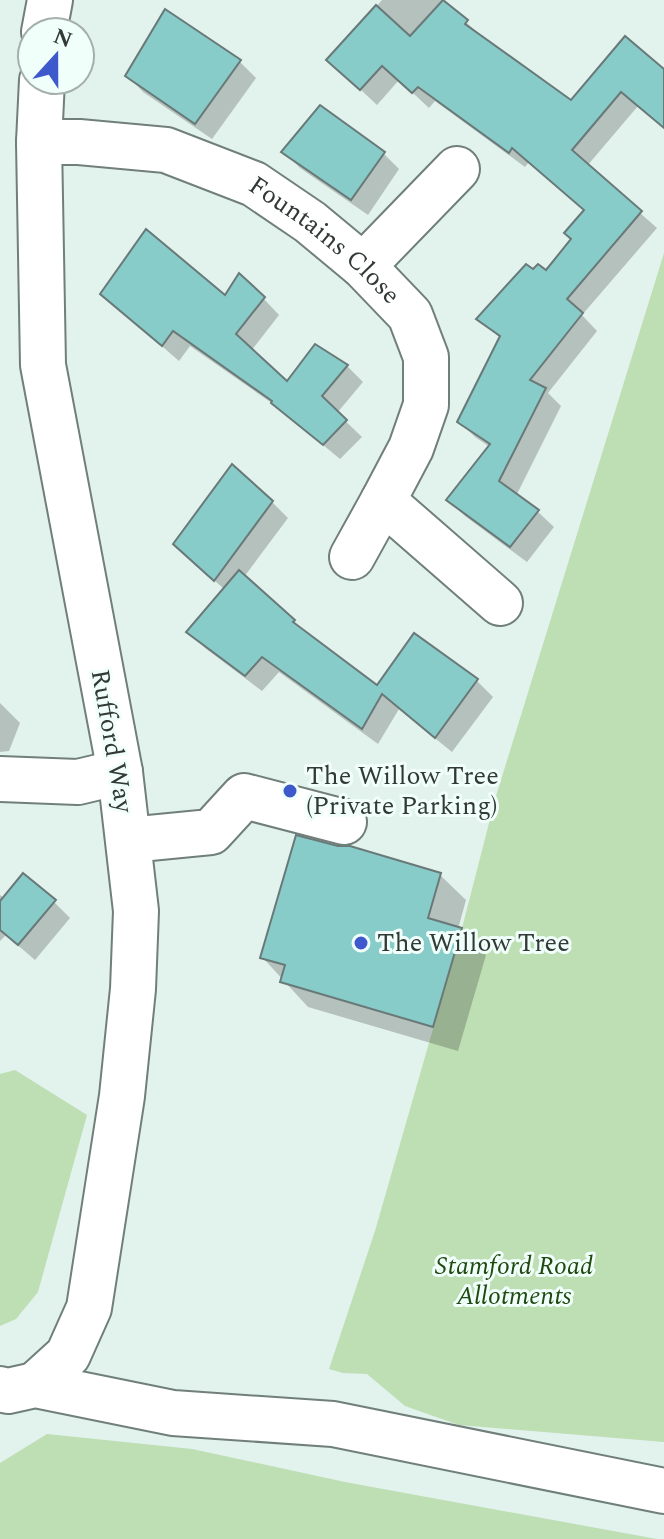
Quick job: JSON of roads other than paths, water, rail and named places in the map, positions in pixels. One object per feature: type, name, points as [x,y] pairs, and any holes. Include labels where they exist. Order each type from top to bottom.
[{"type":"street","name":"Rufford Way","points":[[17,1387],[68,1355],[89,1308],[122,1096],[133,989],[136,911],[120,772],[43,365],[39,142],[41,96]]},
{"type":"street","name":"Fountains Close","points":[[39,142],[79,142],[166,150],[254,184],[310,222],[363,266],[410,315],[426,357],[426,405],[411,448],[352,557]]},
{"type":"street","points":[[363,266],[457,169]]},
{"type":"street","points":[[383,501],[500,603]]},
{"type":"street","points":[[0,779],[78,782],[120,772]]},
{"type":"street","points":[[129,840],[211,832],[244,796],[344,822]]},
{"type":"street","points":[[17,1387],[173,1413],[333,1424],[664,1491]]},
{"type":"place","name":"The Willow Tree (Private Parking)","points":[[290,791]]},
{"type":"place","name":"The Willow Tree","points":[[361,943]]},
{"type":"park label","name":"Stamford Road Allotments","points":[[514,1281]]}]
